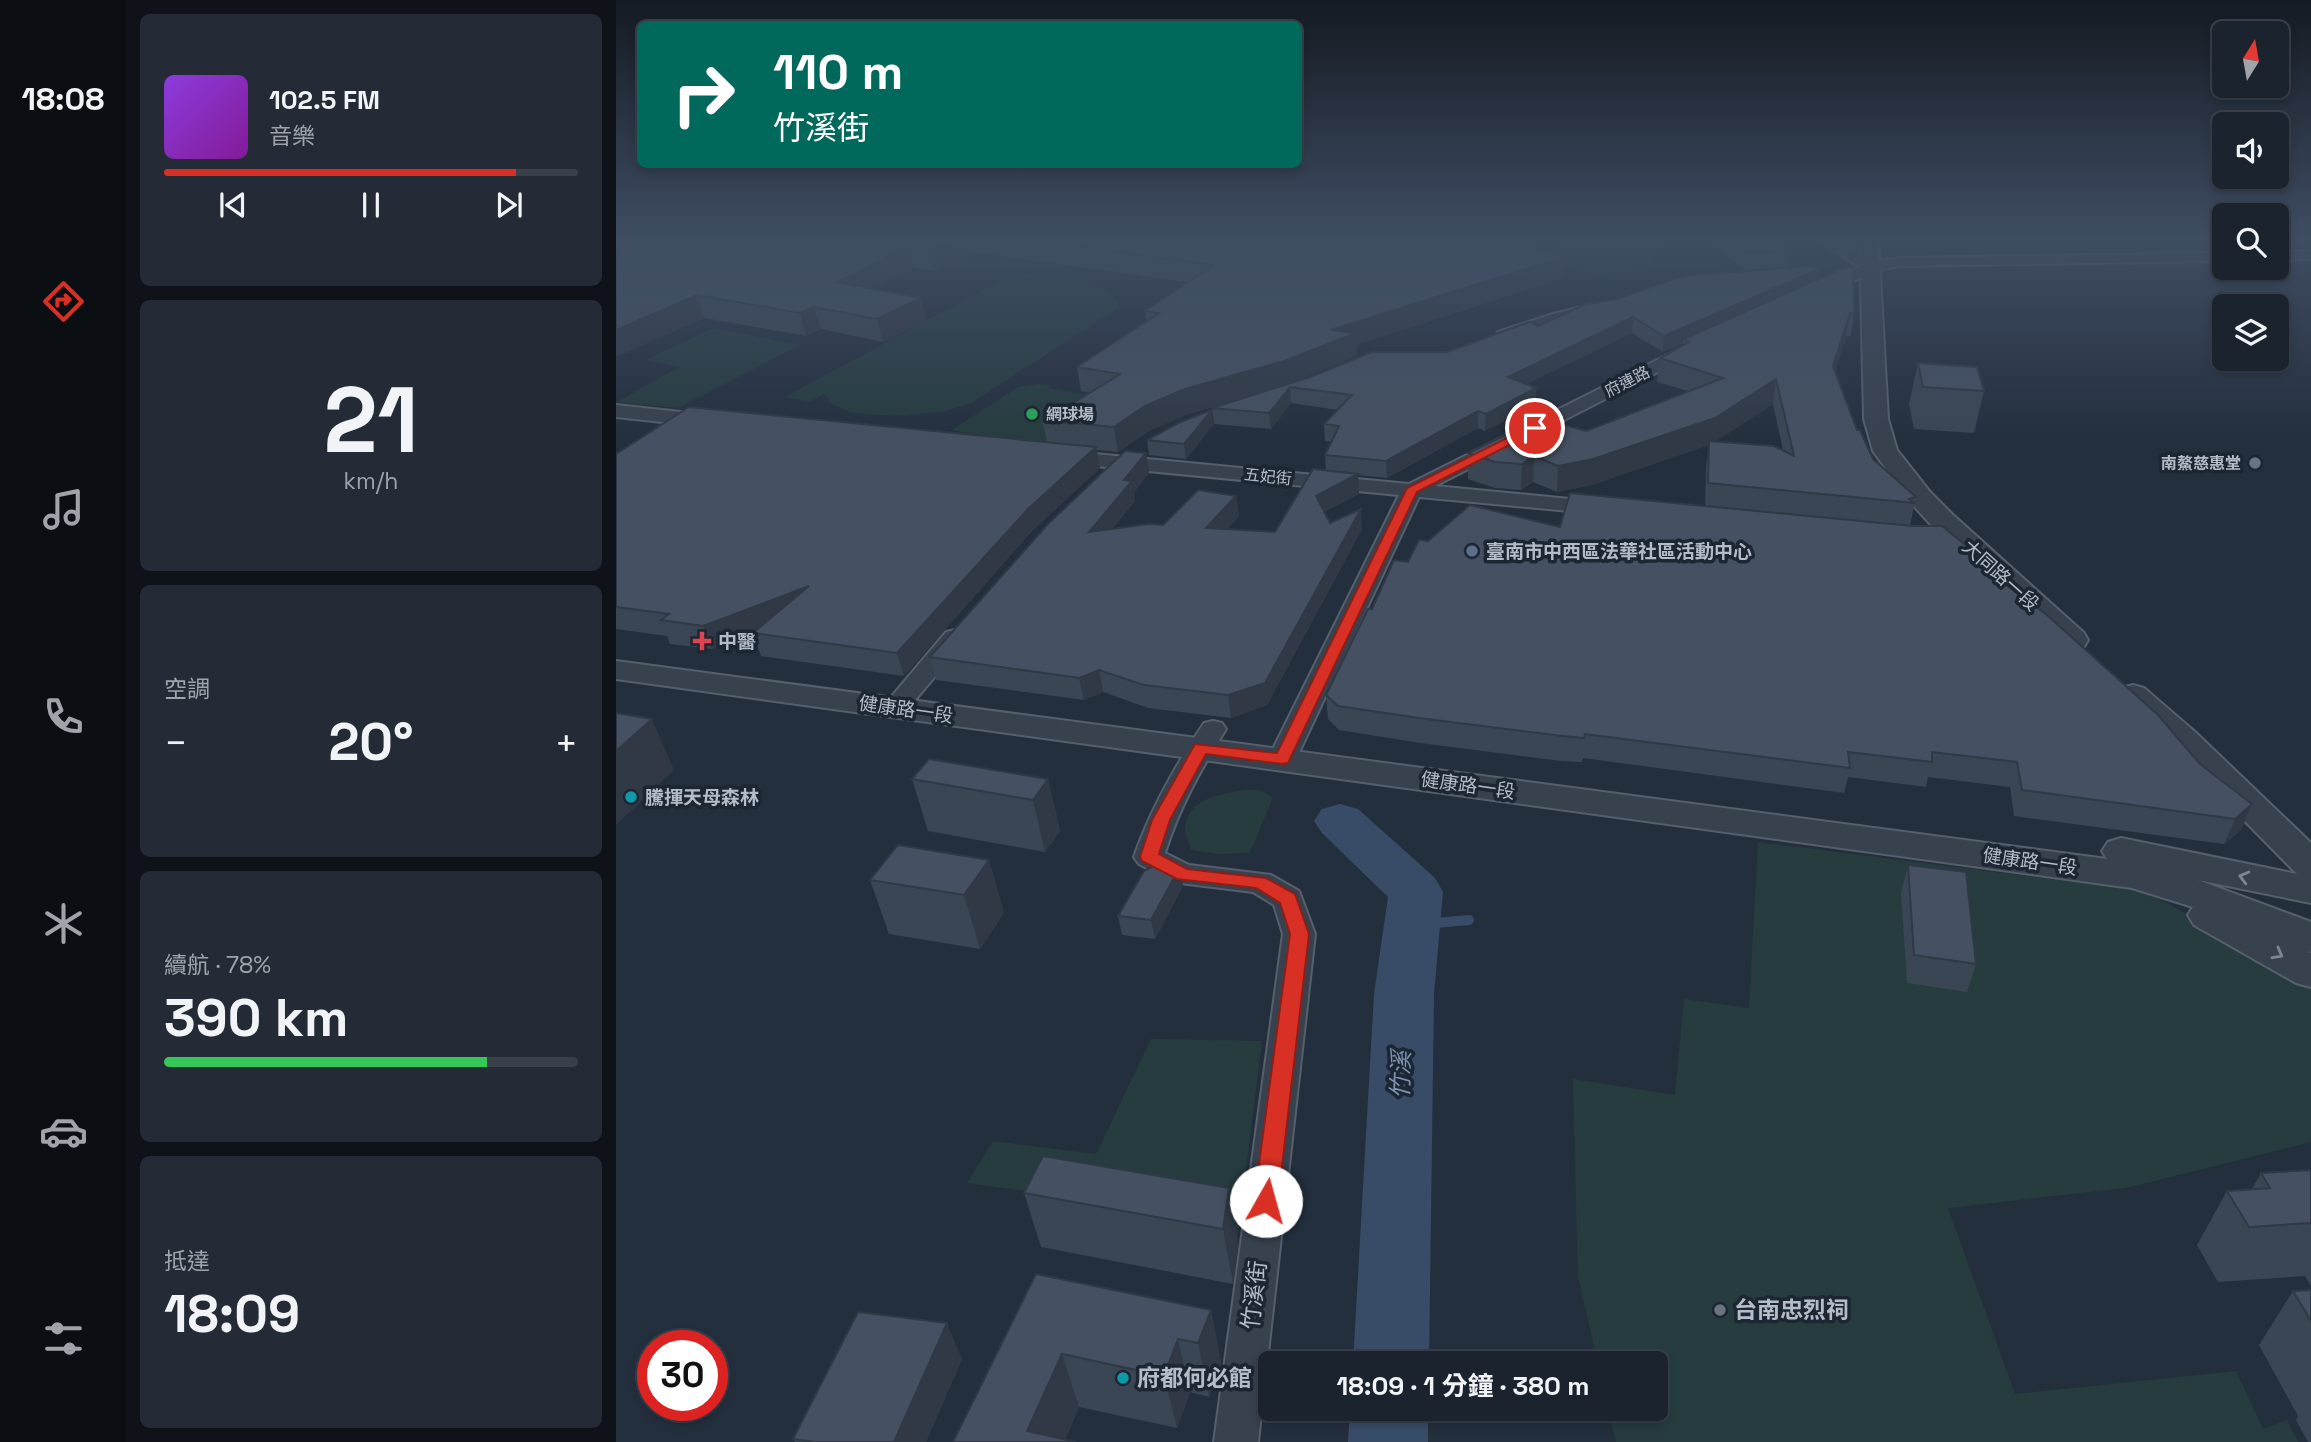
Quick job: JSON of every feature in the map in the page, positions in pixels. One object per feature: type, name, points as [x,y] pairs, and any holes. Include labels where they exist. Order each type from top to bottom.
[{"type":"street","name":"大同路一段","points":[[1872,306],[1876,419],[1885,451],[1921,498],[2089,655]]},
{"type":"street","points":[[1483,345],[1559,317],[1584,310],[1611,308]]},
{"type":"street","name":"府連路","points":[[1412,490],[1707,341]]},
{"type":"street","points":[[616,411],[728,422]]},
{"type":"street","points":[[669,433],[690,419]]},
{"type":"street","points":[[1100,481],[1140,448]]},
{"type":"street","name":"五妃街","points":[[1051,456],[1617,510]]},
{"type":"street","points":[[1287,749],[1412,490]]},
{"type":"street","points":[[1931,540],[1961,538]]},
{"type":"street","points":[[904,698],[963,627]]},
{"type":"street","name":"健康路一段","points":[[616,652],[904,698],[1287,749],[2132,874],[2189,890],[2311,938]]},
{"type":"street","name":"健康路一段","points":[[616,670],[904,698]]},
{"type":"street","points":[[2117,680],[2183,739],[2311,866]]},
{"type":"street","name":"竹溪街","points":[[1207,738],[1161,820],[1149,857],[1183,875],[1260,882],[1288,899],[1300,934],[1236,1442]]},
{"type":"street","name":"健康路一段","points":[[1287,749],[2126,852],[2311,890]]},
{"type":"street","points":[[2132,874],[2311,972]]},
{"type":"green space","points":[[953,306],[1117,306],[1117,309],[971,403],[943,412],[895,416],[852,413],[831,404],[824,394],[810,402],[785,397]]},
{"type":"green space","points":[[714,328],[800,345],[678,408],[617,402],[679,367],[645,360]]},
{"type":"green space","name":"網球場","points":[[1051,385],[1048,388],[1110,399],[1046,442],[987,437],[952,430],[1018,387]]},
{"type":"green space","points":[[1245,790],[1259,790],[1273,797],[1250,853],[1218,854],[1191,850],[1185,829],[1192,810],[1207,799]]},
{"type":"green space","points":[[1758,842],[2144,891],[2311,980],[2311,1142],[2126,1188],[1948,1208],[2015,1394],[2236,1371],[2263,1429],[2287,1420],[2298,1442],[1616,1442],[1611,1421],[1668,1421],[1668,1351],[1595,1351],[1578,1277],[1573,1079],[1675,1095],[1684,999],[1749,1008]]},
{"type":"green space","points":[[1151,1039],[1262,1041],[1238,1233],[1074,1202],[1075,1198],[967,1183],[993,1141],[1096,1154]]},
{"type":"building","points":[[616,306],[671,306],[616,330]]},
{"type":"building","points":[[762,306],[904,306],[877,319],[814,307],[800,313]]},
{"type":"building","points":[[1152,306],[1407,306],[1331,330],[1356,333],[1287,360],[1185,389],[1145,406],[1114,427],[1042,420],[1057,407],[1067,407],[1120,374],[1077,367],[1159,313],[1145,311]]},
{"type":"building","points":[[1581,306],[1733,306],[1664,336],[1633,317],[1508,377],[1536,388],[1486,414],[1478,411],[1386,461],[1325,455],[1339,426],[1324,424],[1352,395],[1290,387],[1269,413],[1212,408],[1310,377],[1372,352],[1447,352],[1529,322],[1538,326]]},
{"type":"building","points":[[1757,306],[1854,306],[1854,313],[1850,313],[1833,366],[1857,430],[1860,430],[1873,459],[1916,497],[1909,499],[1915,503],[1708,483],[1709,441],[1774,446],[1794,456],[1776,379],[1715,418],[1593,459],[1558,466],[1534,456],[1522,464],[1495,462],[1468,453],[1540,418],[1586,431],[1723,378],[1660,358],[1689,342],[1684,339]]},
{"type":"building","points":[[1918,363],[1977,367],[1984,391],[1923,387]]},
{"type":"building","points":[[689,407],[1096,447],[1028,509],[897,653],[753,633],[809,586],[703,626],[661,620],[669,614],[616,607],[616,454]]},
{"type":"building","points":[[1212,410],[1184,444],[1147,440],[1178,423]]},
{"type":"building","points":[[1125,451],[1146,453],[1124,480],[1132,481],[1089,532],[1149,524],[1163,525],[1198,490],[1236,496],[1206,528],[1275,532],[1313,469],[1358,474],[1316,496],[1330,523],[1361,509],[1265,683],[1228,695],[1144,685],[1099,670],[1079,678],[930,657],[1048,524]]},
{"type":"building","points":[[1570,493],[1912,526],[1942,526],[2005,577],[1995,577],[2047,615],[2158,715],[2200,764],[2252,804],[2235,819],[2022,790],[2017,762],[1932,752],[1932,762],[1848,752],[1850,768],[1585,734],[1584,738],[1562,736],[1419,718],[1338,706],[1326,695],[1368,609],[1372,609],[1394,560],[1408,562],[1419,540],[1428,541],[1470,505],[1560,527]]},
{"type":"building","points":[[616,713],[652,719],[616,751]]},
{"type":"building","points":[[929,759],[1048,779],[1033,800],[912,779]]},
{"type":"building","points":[[898,845],[989,860],[964,895],[870,880]]},
{"type":"building","points":[[1161,862],[1180,867],[1151,920],[1118,916],[1144,871]]},
{"type":"building","points":[[1908,865],[1966,872],[1976,964],[1914,955]]},
{"type":"building","points":[[1043,1156],[1229,1188],[1223,1229],[1024,1193]]},
{"type":"building","points":[[2311,1170],[2311,1223],[2249,1227],[2227,1191],[2270,1188],[2261,1173]]},
{"type":"building","points":[[1036,1274],[1211,1310],[1198,1343],[1178,1339],[1164,1376],[1062,1354],[1027,1431],[1076,1442],[953,1442]]},
{"type":"building","points":[[2311,1290],[2311,1321],[2293,1291]]},
{"type":"building","points":[[858,1312],[947,1323],[894,1442],[815,1442],[793,1439]]},
{"type":"waterway","name":"竹溪","points":[[1340,821],[1416,892],[1404,994],[1391,1351]]},
{"type":"waterway","points":[[1413,925],[1469,920]]},
{"type":"waterway","name":"竹溪","points":[[1388,1442],[1389,1421]]},
{"type":"place","name":"網球場","points":[[1032,414]]},
{"type":"place","name":"南鰲慈惠堂","points":[[2255,463]]},
{"type":"place","name":"臺南市中西區法華社區活動中心","points":[[1472,551]]},
{"type":"place","name":"中醫","points":[[702,641]]},
{"type":"place","name":"騰揮天母森林","points":[[631,797]]},
{"type":"place","name":"台南忠烈祠","points":[[1720,1310]]},
{"type":"place","name":"府都何必館","points":[[1123,1378]]},
{"type":"route","points":[[1266,1201],[1300,934],[1288,899],[1260,882],[1183,875],[1149,857],[1161,820],[1201,748],[1282,759],[1412,490],[1535,428]]}]
